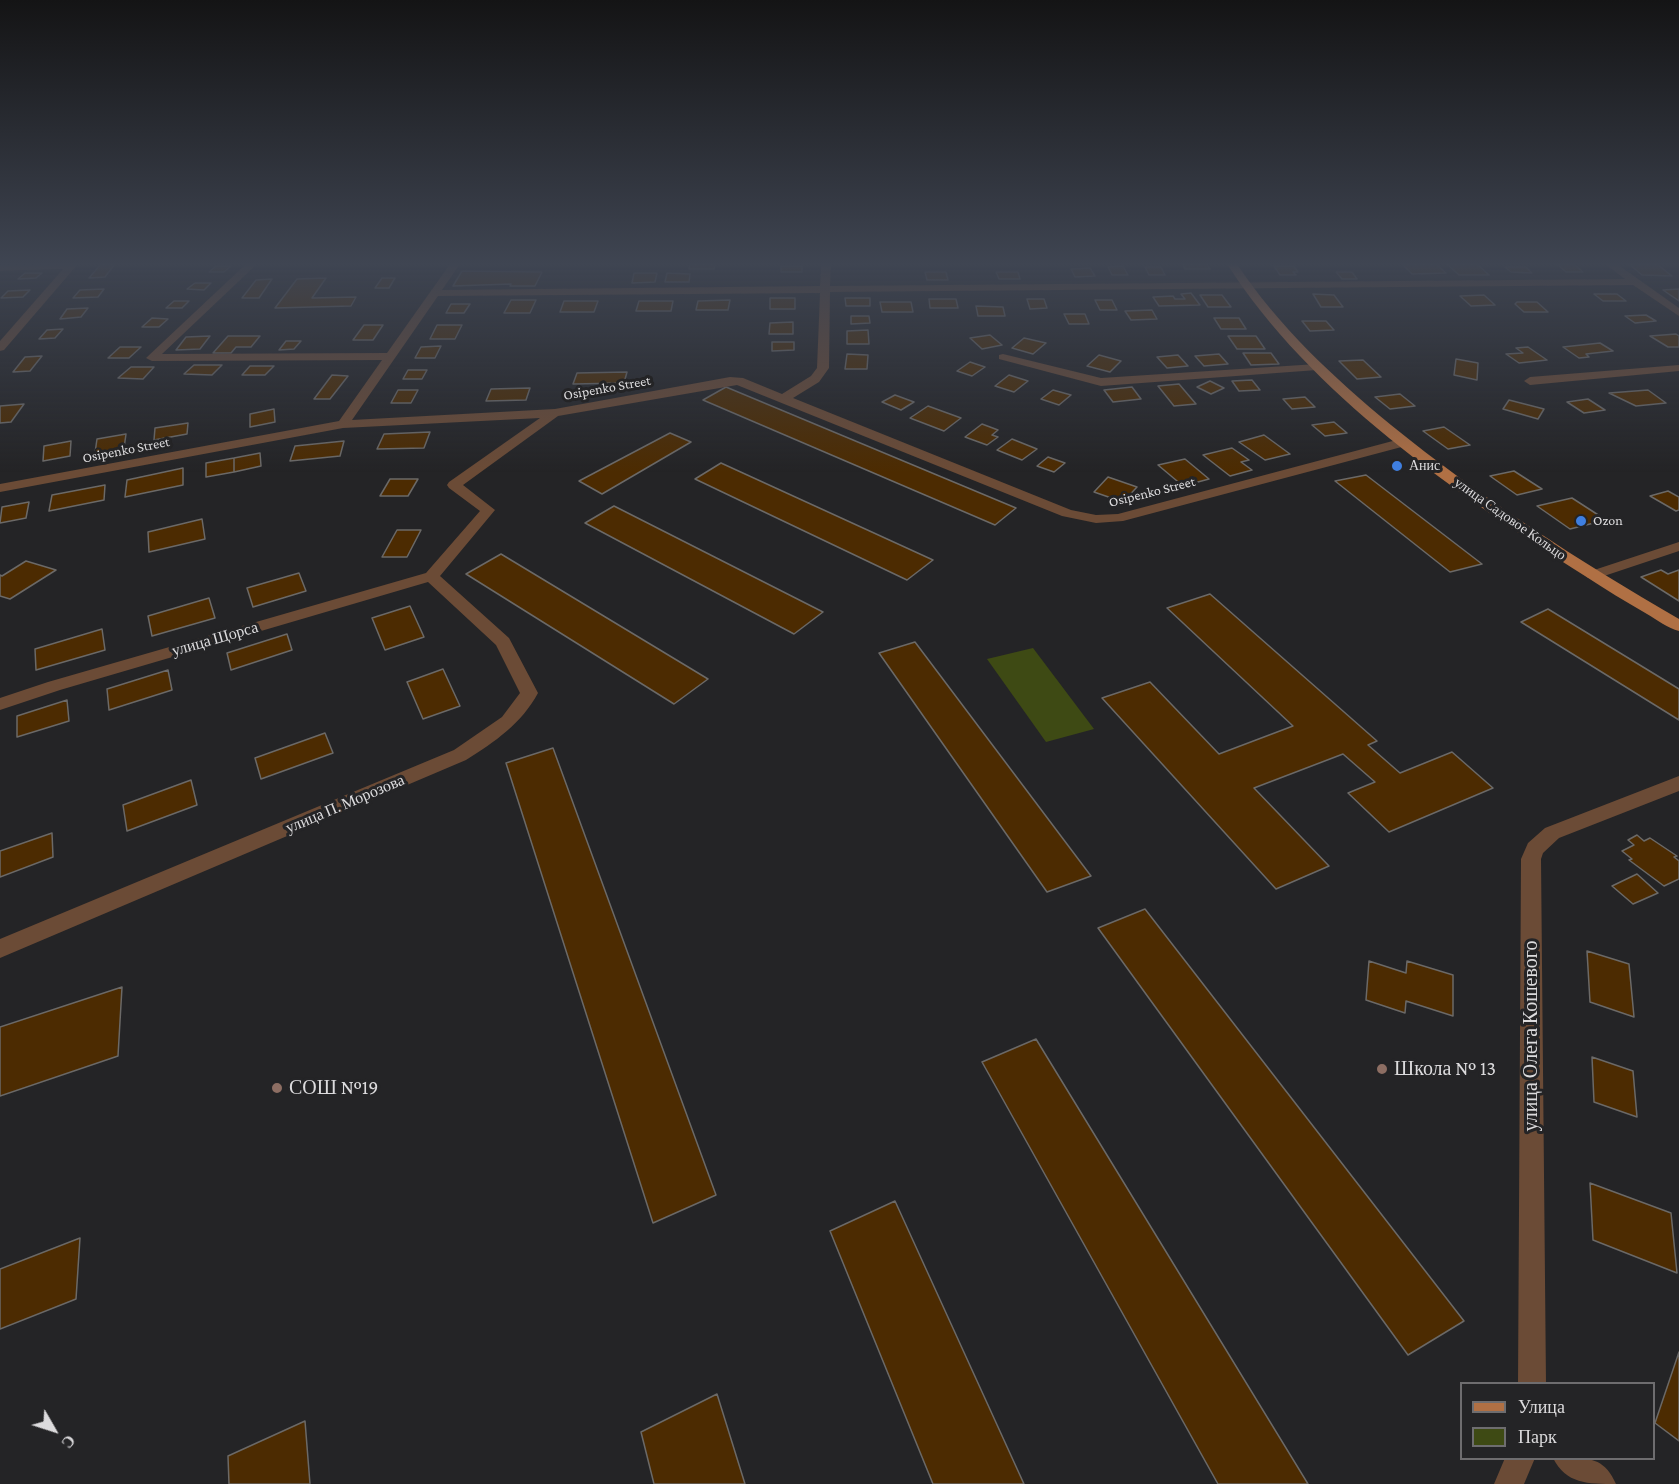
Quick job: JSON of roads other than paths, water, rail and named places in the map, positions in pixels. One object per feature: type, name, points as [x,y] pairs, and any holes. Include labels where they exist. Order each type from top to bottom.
[{"type":"main road","name":"улица Садовое Кольцо","points":[[1285,333],[1317,367],[1404,442],[1506,517],[1593,575],[1679,626]]},
{"type":"street","points":[[0,348],[12,333]]},
{"type":"street","points":[[178,333],[152,358],[391,356]]},
{"type":"street","points":[[343,424],[406,333]]},
{"type":"street","points":[[783,399],[815,379],[824,368],[825,333]]},
{"type":"street","points":[[1003,357],[1101,382],[1317,367]]},
{"type":"street","points":[[1530,381],[1679,368]]},
{"type":"street","name":"Osipenko Street","points":[[0,488],[343,424],[555,413],[730,381],[739,381],[1067,513],[1095,519],[1118,518],[1404,442]]},
{"type":"street","points":[[431,576],[488,510],[454,485],[555,413]]},
{"type":"street","points":[[1593,575],[1679,546]]},
{"type":"street","name":"улица Щорса","points":[[0,704],[54,686],[431,576]]},
{"type":"street","name":"улица П. Морозова","points":[[0,949],[460,756],[498,731],[522,709],[529,693],[503,642],[431,576]]},
{"type":"street","name":"улица Олега Кошевого","points":[[1532,1382],[1532,859],[1535,849],[1552,833],[1679,783]]},
{"type":"street","points":[[1509,1484],[1519,1460]]},
{"type":"street","points":[[1571,1460],[1601,1484]]},
{"type":"place","name":"Анис","points":[[1397,466]]},
{"type":"place","name":"Ozon","points":[[1581,521]]},
{"type":"place","name":"Школа № 13","points":[[1382,1069]]},
{"type":"place","name":"СОШ №19","points":[[277,1088]]}]
